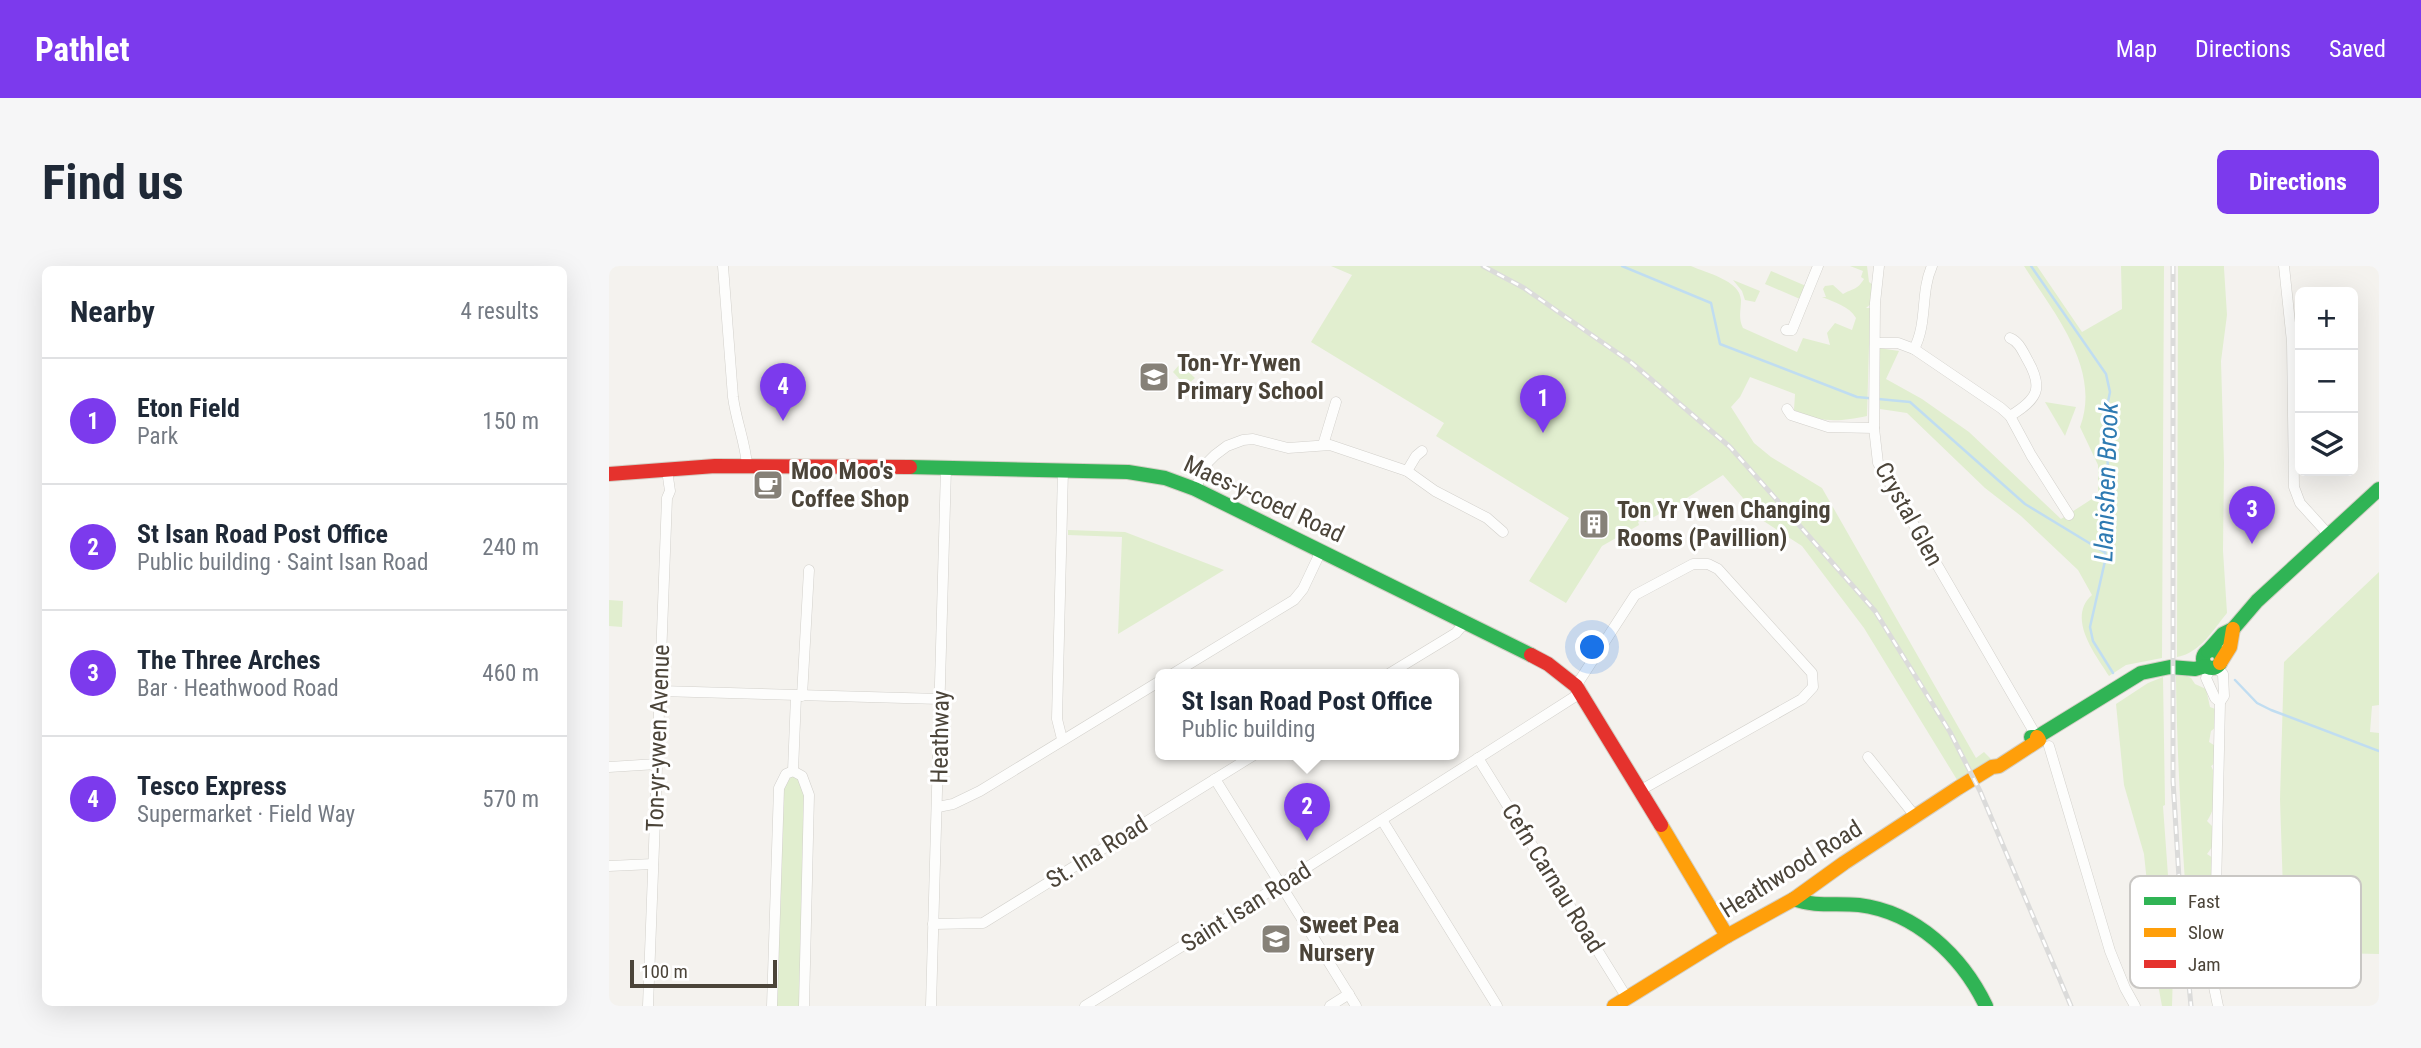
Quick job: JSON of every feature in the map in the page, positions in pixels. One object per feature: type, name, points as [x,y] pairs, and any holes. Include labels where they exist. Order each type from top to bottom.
[{"type":"street","points":[[723,266],[735,415],[744,441],[747,465]]},
{"type":"street","points":[[1786,330],[1791,330],[1818,266]]},
{"type":"street","name":"Crystal Glen","points":[[1879,266],[1875,303],[1875,453],[1886,479],[2043,742],[2106,938],[2125,988],[2135,1006]]},
{"type":"street","points":[[1914,349],[1921,332],[1926,287],[1932,266]]},
{"type":"street","points":[[2284,266],[2292,342],[2294,487],[2300,503],[2329,535]]},
{"type":"street","points":[[2010,338],[2016,340],[2034,372],[2037,383],[2032,399],[2010,415]]},
{"type":"street","points":[[1875,343],[1898,343],[1914,349],[2010,415],[2031,455],[2069,515]]},
{"type":"street","points":[[1323,445],[1336,402]]},
{"type":"street","points":[[1787,409],[1791,415],[1828,427],[1874,428]]},
{"type":"street","points":[[1195,489],[1215,455],[1227,446],[1243,440],[1253,439],[1288,448],[1323,445],[1337,447],[1407,471],[1441,495],[1496,524],[1503,532]]},
{"type":"street","points":[[1407,471],[1422,451]]},
{"type":"street","name":"Maes-y-coed Road","points":[[609,474],[747,465],[1063,470],[1142,474],[1195,489],[1466,621],[1548,664],[1579,689],[1727,936]]},
{"type":"street","name":"Heathway","points":[[931,1006],[946,468]]},
{"type":"street","name":"Ton-yr-ywen Avenue","points":[[648,1006],[667,498],[670,491],[667,470]]},
{"type":"street","points":[[1062,739],[1057,719],[1063,470]]},
{"type":"street","points":[[2216,876],[2220,702],[2224,696],[2223,674],[2211,662],[2223,634],[2233,629],[2257,601],[2379,489]]},
{"type":"street","points":[[1181,669],[1294,600],[1303,589],[1321,551]]},
{"type":"street","points":[[1579,689],[1635,595],[1685,567],[1701,563],[1714,566],[1812,673],[1814,683],[1809,694],[1641,790]]},
{"type":"street","points":[[793,771],[809,570]]},
{"type":"street","points":[[1397,669],[1456,633],[1466,621]]},
{"type":"street","name":"Heathwood Road","points":[[1614,1006],[1727,936],[1794,899],[1844,863],[1992,767],[1999,766],[2039,740],[2043,742],[2134,676],[2178,667],[2195,670],[2211,662]]},
{"type":"street","points":[[938,807],[953,804],[980,791],[1155,684]]},
{"type":"street","name":"Saint Isan Road","points":[[1085,1006],[1281,885],[1478,758],[1579,689]]},
{"type":"street","points":[[660,691],[940,699]]},
{"type":"street","points":[[1868,757],[1915,816]]},
{"type":"street","name":"Cefn Carnau Road","points":[[1478,758],[1627,998]]},
{"type":"street","name":"St. Ina Road","points":[[933,924],[983,923],[1246,760]]},
{"type":"street","points":[[609,766],[657,764]]},
{"type":"street","points":[[772,1006],[779,788],[786,774],[793,771]]},
{"type":"street","points":[[793,771],[802,776],[809,795],[804,1006]]},
{"type":"street","points":[[1215,779],[1356,1006]]},
{"type":"street","points":[[1382,820],[1497,1006]]},
{"type":"street","points":[[609,866],[653,864]]},
{"type":"street","points":[[1794,899],[1804,903],[1856,905],[1899,918],[1934,939],[1951,954],[1972,978],[1986,1006]]},
{"type":"street","points":[[2214,988],[2218,1006]]},
{"type":"street","points":[[1330,1006],[1349,994]]},
{"type":"green space","points":[[1331,266],[1691,266],[1735,287],[1741,300],[1740,317],[1743,328],[1797,352],[1803,338],[1830,345],[1827,333],[1835,323],[1852,330],[1856,318],[1845,307],[1822,297],[1826,297],[1823,289],[1833,285],[1843,294],[1855,288],[1864,279],[1861,277],[1863,271],[1850,266],[1867,266],[1869,282],[1873,285],[1873,302],[1866,308],[1871,308],[1872,341],[1869,346],[1867,416],[1830,420],[1804,414],[1794,410],[1795,394],[1750,377],[1740,397],[1731,407],[1754,443],[1771,457],[1822,488],[1976,758],[1984,752],[1991,759],[1992,765],[1959,783],[1864,628],[1802,546],[1762,520],[1723,475],[1645,522],[1643,519],[1638,522],[1639,525],[1602,546],[1566,603],[1529,581],[1569,518],[1436,436],[1444,423],[1311,342],[1352,275]]},
{"type":"green space","points":[[2024,266],[2037,266],[2082,332],[2122,309],[2121,266],[2164,266],[2162,658],[2126,665],[2109,676],[2086,636],[2082,614],[2092,595],[2078,570],[2021,516],[1985,488],[1907,413],[1880,409],[1879,348],[1899,351],[1886,379],[1922,399],[1969,432],[2061,519],[2098,495],[2098,465],[2080,427],[2085,405],[2085,384],[2080,363],[2060,322]]},
{"type":"green space","points":[[2178,266],[2224,266],[2227,315],[2221,361],[2223,551],[2227,613],[2199,646],[2177,657]]},
{"type":"green space","points":[[1771,271],[1806,286],[1800,299],[1765,284]]},
{"type":"green space","points":[[1733,280],[1760,291],[1755,302],[1745,300]]},
{"type":"green space","points":[[1180,364],[1195,378],[1186,386],[1173,372]]},
{"type":"green space","points":[[2045,402],[2076,407],[2065,436]]},
{"type":"green space","points":[[1068,530],[1125,532],[1224,570],[1118,634],[1122,537],[1068,535]]},
{"type":"green space","points":[[2379,572],[2379,705],[2372,706],[2370,732],[2379,733],[2379,954],[2361,954],[2361,876],[2283,876],[2280,799],[2284,662]]},
{"type":"green space","points":[[609,600],[623,601],[622,627],[609,626]]},
{"type":"green space","points":[[2185,675],[2206,689],[2210,707],[2218,710],[2216,727],[2211,731],[2209,742],[2217,747],[2215,763],[2211,766],[2216,786],[2215,801],[2207,821],[2216,830],[2215,843],[2207,854],[2213,858],[2213,876],[2185,876],[2176,676]]},
{"type":"green space","points":[[2163,677],[2163,806],[2168,876],[2146,876],[2144,854],[2124,785],[2116,704],[2148,683]]},
{"type":"green space","points":[[789,776],[797,776],[805,790],[801,1006],[775,1006],[782,792]]},
{"type":"green space","points":[[2159,988],[2173,988],[2172,1006],[2162,1006]]},
{"type":"waterway","points":[[1622,266],[1711,303],[1720,344],[1857,397],[1910,402],[2025,504],[2104,552]]},
{"type":"waterway","name":"Llanishen Brook","points":[[2031,266],[2106,374],[2110,392],[2106,412],[2108,473],[2105,561],[2090,627],[2093,641],[2113,673]]},
{"type":"waterway","name":"Llanishen Brook","points":[[2235,680],[2257,703],[2271,710],[2379,751]]},
{"type":"railway","points":[[1483,266],[1524,288],[1632,363],[1730,447],[1875,611],[1950,732],[1980,791],[2071,1006]]},
{"type":"railway","points":[[2173,266],[2173,781],[2179,876]]},
{"type":"railway","points":[[2189,988],[2191,1006]]},
{"type":"traffic: fast","points":[[910,467],[1128,472],[1165,478],[1195,489],[1531,655]]},
{"type":"traffic: fast","points":[[2208,651],[2223,634],[2233,629],[2257,601],[2379,489]]},
{"type":"traffic: fast","points":[[2212,650],[2218,653],[2221,659],[2218,665],[2212,668],[2206,665],[2203,659],[2206,653],[2212,650]]},
{"type":"traffic: fast","points":[[2031,737],[2037,737],[2141,673],[2170,667],[2195,669],[2206,666]]},
{"type":"traffic: fast","points":[[1794,899],[1809,903],[1859,905],[1880,909],[1918,927],[1935,939],[1964,970],[1986,1006]]},
{"type":"traffic: slow","points":[[2220,663],[2230,647],[2233,629]]},
{"type":"traffic: slow","points":[[1614,1006],[1727,936],[1794,899],[1958,788],[2039,740],[2037,737]]},
{"type":"traffic: slow","points":[[1661,825],[1727,936]]},
{"type":"traffic: jam","points":[[609,474],[715,466],[910,467]]},
{"type":"traffic: jam","points":[[1531,655],[1548,664],[1576,686],[1661,825]]},
{"type":"place","name":"Ton-Yr-Ywen Primary School","points":[[1154,377]]},
{"type":"place","name":"Tesco Express","points":[[783,421]]},
{"type":"place","name":"Eton Field","points":[[1543,433]]},
{"type":"place","name":"Moo Moo's Coffee Shop","points":[[768,485]]},
{"type":"place","name":"Ton Yr Ywen Changing Rooms (Pavillion)","points":[[1594,524]]},
{"type":"place","name":"The Three Arches","points":[[2252,544]]},
{"type":"place","name":"St Isan Road Post Office","points":[[1307,841]]},
{"type":"place","name":"Sweet Pea Nursery","points":[[1276,939]]}]
